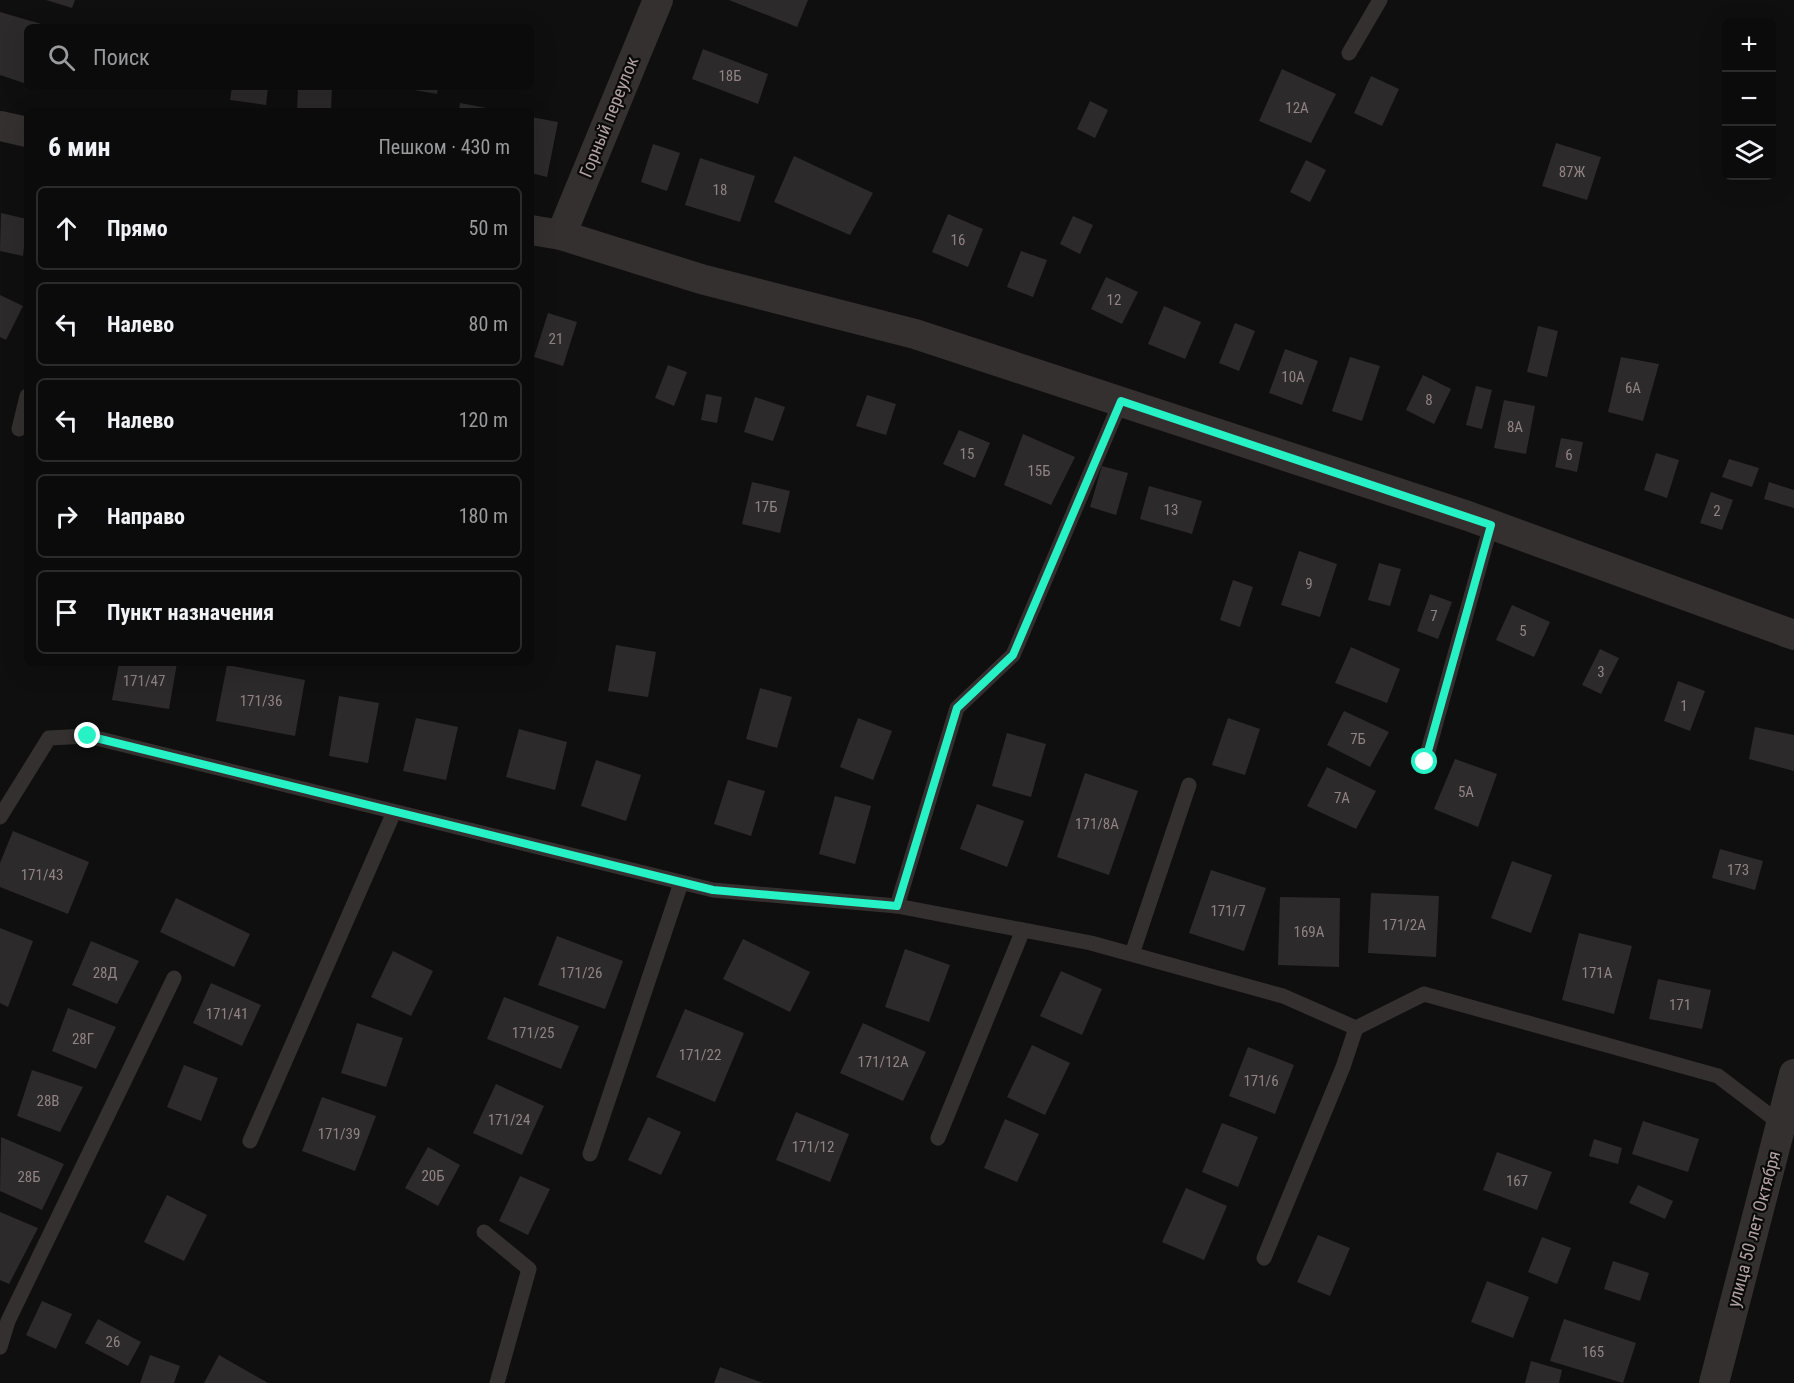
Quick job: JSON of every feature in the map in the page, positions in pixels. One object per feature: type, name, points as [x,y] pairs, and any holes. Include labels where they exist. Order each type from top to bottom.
[{"type":"street","name":"Горный переулок","points":[[561,235],[658,0]]},
{"type":"street","points":[[0,126],[24,131]]},
{"type":"street","points":[[534,230],[561,235],[701,279],[915,334],[1491,525],[1794,634]]},
{"type":"street","name":"улица 50 лет Октября","points":[[1714,1383],[1788,1127],[1794,1074]]},
{"type":"lane","points":[[1349,53],[1380,0]]},
{"type":"lane","points":[[897,906],[957,708],[1013,655],[1121,401]]},
{"type":"lane","points":[[19,429],[24,408]]},
{"type":"lane","points":[[1425,762],[1491,525]]},
{"type":"lane","points":[[0,817],[49,738],[88,736],[713,890],[897,906],[1132,954],[1283,996],[1356,1028]]},
{"type":"lane","points":[[1132,954],[1189,785]]},
{"type":"lane","points":[[250,1141],[394,812]]},
{"type":"lane","points":[[590,1154],[681,883]]},
{"type":"lane","points":[[938,1138],[1023,930]]},
{"type":"lane","points":[[0,1347],[8,1321],[174,978]]},
{"type":"lane","points":[[1264,1258],[1343,1067],[1356,1028],[1424,994],[1718,1076],[1788,1127]]},
{"type":"lane","points":[[484,1232],[529,1269],[497,1383]]},
{"type":"building","points":[[46,0],[75,0],[72,8]]},
{"type":"building","points":[[729,0],[808,0],[797,27]]},
{"type":"building","points":[[0,12],[41,24],[24,24],[24,83],[0,75]]},
{"type":"building","points":[[703,49],[768,74],[758,104],[692,79]]},
{"type":"building","points":[[1282,69],[1336,94],[1311,143],[1259,121]]},
{"type":"building","points":[[1371,76],[1399,89],[1382,126],[1354,113]]},
{"type":"building","points":[[232,90],[268,90],[266,105],[230,100]]},
{"type":"building","points":[[298,90],[332,90],[331,108],[297,108]]},
{"type":"building","points":[[414,90],[438,90],[437,94]]},
{"type":"building","points":[[1090,101],[1108,110],[1095,138],[1077,129]]},
{"type":"building","points":[[460,103],[486,108],[459,108]]},
{"type":"building","points":[[534,118],[558,122],[547,177],[534,174]]},
{"type":"building","points":[[1556,143],[1601,157],[1587,200],[1542,186]]},
{"type":"building","points":[[653,144],[680,153],[667,191],[641,182]]},
{"type":"building","points":[[794,156],[873,193],[850,235],[774,202]]},
{"type":"building","points":[[700,158],[755,176],[740,222],[685,205]]},
{"type":"building","points":[[1306,160],[1326,170],[1310,202],[1290,192]]},
{"type":"building","points":[[1,213],[24,218],[23,256],[0,251]]},
{"type":"building","points":[[948,214],[983,229],[968,267],[932,252]]},
{"type":"building","points":[[1073,216],[1093,225],[1080,254],[1060,244]]},
{"type":"building","points":[[1021,251],[1047,260],[1033,297],[1007,287]]},
{"type":"building","points":[[1106,277],[1138,292],[1122,324],[1091,309]]},
{"type":"building","points":[[0,295],[23,306],[6,340],[0,337]]},
{"type":"building","points":[[1164,306],[1201,322],[1185,359],[1148,344]]},
{"type":"building","points":[[548,313],[577,322],[563,366],[534,357]]},
{"type":"building","points":[[1235,323],[1255,331],[1239,371],[1219,363]]},
{"type":"building","points":[[1538,326],[1558,331],[1547,377],[1527,372]]},
{"type":"building","points":[[1285,349],[1318,361],[1302,405],[1269,393]]},
{"type":"building","points":[[1350,357],[1380,366],[1362,421],[1332,411]]},
{"type":"building","points":[[1621,357],[1659,364],[1643,421],[1608,412]]},
{"type":"building","points":[[668,365],[687,372],[674,406],[655,398]]},
{"type":"building","points":[[1423,375],[1451,389],[1434,424],[1406,410]]},
{"type":"building","points":[[1476,386],[1492,390],[1482,429],[1466,425]]},
{"type":"building","points":[[706,394],[722,397],[717,423],[701,420]]},
{"type":"building","points":[[867,395],[896,404],[886,435],[856,426]]},
{"type":"building","points":[[755,397],[785,407],[773,441],[744,432]]},
{"type":"building","points":[[1504,400],[1535,406],[1526,454],[1494,448]]},
{"type":"building","points":[[959,430],[990,443],[975,478],[943,464]]},
{"type":"building","points":[[1023,434],[1075,457],[1051,505],[1004,485]]},
{"type":"building","points":[[1561,438],[1583,442],[1577,472],[1555,467]]},
{"type":"building","points":[[1656,453],[1679,460],[1667,498],[1644,490]]},
{"type":"building","points":[[1729,459],[1759,468],[1752,487],[1722,477]]},
{"type":"building","points":[[1102,466],[1128,473],[1116,515],[1090,507]]},
{"type":"building","points":[[752,482],[790,491],[780,533],[742,524]]},
{"type":"building","points":[[1769,482],[1794,490],[1794,508],[1764,499]]},
{"type":"building","points":[[1149,486],[1202,501],[1192,534],[1140,519]]},
{"type":"building","points":[[1711,492],[1733,500],[1722,530],[1700,523]]},
{"type":"building","points":[[1299,551],[1337,564],[1320,617],[1281,605]]},
{"type":"building","points":[[1379,563],[1401,569],[1390,606],[1368,600]]},
{"type":"building","points":[[1233,580],[1253,587],[1240,627],[1220,620]]},
{"type":"building","points":[[1430,594],[1452,602],[1438,639],[1417,631]]},
{"type":"building","points":[[1512,605],[1550,622],[1534,657],[1496,640]]},
{"type":"building","points":[[616,645],[656,652],[648,697],[608,691]]},
{"type":"building","points":[[1351,647],[1400,669],[1387,703],[1335,683]]},
{"type":"building","points":[[1600,649],[1619,658],[1601,694],[1582,685]]},
{"type":"building","points":[[118,666],[176,666],[169,709],[112,700]]},
{"type":"building","points":[[227,666],[305,680],[295,736],[216,721]]},
{"type":"building","points":[[1678,681],[1705,691],[1690,731],[1664,721]]},
{"type":"building","points":[[760,688],[792,697],[777,748],[746,739]]},
{"type":"building","points":[[339,696],[379,703],[368,763],[329,756]]},
{"type":"building","points":[[1344,711],[1389,732],[1370,767],[1327,745]]},
{"type":"building","points":[[416,718],[458,727],[446,780],[403,771]]},
{"type":"building","points":[[858,718],[892,731],[873,780],[840,767]]},
{"type":"building","points":[[1228,718],[1260,729],[1245,775],[1212,765]]},
{"type":"building","points":[[1755,727],[1794,735],[1794,771],[1749,759]]},
{"type":"building","points":[[519,729],[567,742],[555,790],[506,777]]},
{"type":"building","points":[[1007,733],[1046,744],[1031,797],[992,786]]},
{"type":"building","points":[[1455,759],[1497,774],[1478,827],[1434,809]]},
{"type":"building","points":[[596,760],[641,775],[626,821],[581,806]]},
{"type":"building","points":[[1327,767],[1376,791],[1356,829],[1307,806]]},
{"type":"building","points":[[1085,773],[1138,791],[1109,875],[1057,857]]},
{"type":"building","points":[[728,780],[765,791],[751,836],[714,824]]},
{"type":"building","points":[[835,796],[871,806],[855,864],[819,854]]},
{"type":"building","points":[[977,804],[1024,821],[1007,867],[960,849]]},
{"type":"building","points":[[13,831],[89,862],[68,914],[0,887],[0,863]]},
{"type":"building","points":[[1720,849],[1763,861],[1755,890],[1712,878]]},
{"type":"building","points":[[1512,861],[1552,875],[1531,933],[1491,918]]},
{"type":"building","points":[[1211,870],[1266,888],[1244,951],[1189,933]]},
{"type":"building","points":[[1371,893],[1439,896],[1436,957],[1368,953]]},
{"type":"building","points":[[1280,897],[1340,898],[1339,967],[1278,965]]},
{"type":"building","points":[[176,898],[250,934],[234,967],[160,932]]},
{"type":"building","points":[[0,928],[33,941],[8,1007],[0,1003]]},
{"type":"building","points":[[1579,933],[1632,946],[1614,1014],[1562,1000]]},
{"type":"building","points":[[557,936],[623,961],[605,1009],[538,985]]},
{"type":"building","points":[[743,939],[810,972],[790,1012],[723,979]]},
{"type":"building","points":[[91,941],[139,961],[117,1004],[72,985]]},
{"type":"building","points":[[905,949],[950,965],[929,1022],[885,1007]]},
{"type":"building","points":[[393,951],[433,971],[411,1016],[371,997]]},
{"type":"building","points":[[1061,971],[1102,989],[1082,1035],[1040,1016]]},
{"type":"building","points":[[1658,979],[1711,990],[1702,1029],[1649,1019]]},
{"type":"building","points":[[211,983],[261,1005],[242,1046],[193,1023]]},
{"type":"building","points":[[504,997],[579,1026],[561,1069],[487,1039]]},
{"type":"building","points":[[68,1008],[116,1027],[96,1069],[52,1051]]},
{"type":"building","points":[[685,1009],[744,1033],[715,1102],[656,1077]]},
{"type":"building","points":[[357,1023],[403,1038],[386,1087],[341,1073]]},
{"type":"building","points":[[863,1023],[926,1052],[903,1101],[840,1073]]},
{"type":"building","points":[[1032,1045],[1070,1063],[1045,1115],[1007,1097]]},
{"type":"building","points":[[1248,1047],[1294,1065],[1275,1114],[1229,1096]]},
{"type":"building","points":[[184,1065],[218,1078],[201,1121],[167,1107]]},
{"type":"building","points":[[32,1070],[83,1087],[60,1132],[17,1116]]},
{"type":"building","points":[[496,1084],[544,1106],[522,1155],[473,1133]]},
{"type":"building","points":[[322,1097],[376,1116],[355,1171],[302,1151]]},
{"type":"building","points":[[796,1112],[849,1134],[830,1182],[776,1160]]},
{"type":"building","points":[[648,1117],[681,1132],[661,1175],[628,1160]]},
{"type":"building","points":[[1005,1119],[1039,1134],[1017,1182],[984,1168]]},
{"type":"building","points":[[1643,1121],[1699,1139],[1688,1172],[1632,1154]]},
{"type":"building","points":[[1222,1123],[1258,1137],[1238,1187],[1202,1172]]},
{"type":"building","points":[[1,1137],[64,1164],[42,1210],[0,1191]]},
{"type":"building","points":[[1594,1139],[1622,1148],[1618,1164],[1589,1156]]},
{"type":"building","points":[[428,1147],[460,1165],[438,1206],[405,1188]]},
{"type":"building","points":[[1497,1152],[1552,1172],[1537,1210],[1483,1190]]},
{"type":"building","points":[[520,1176],[550,1189],[528,1235],[499,1221]]},
{"type":"building","points":[[1638,1185],[1673,1201],[1665,1219],[1629,1203]]},
{"type":"building","points":[[1186,1188],[1227,1206],[1204,1260],[1162,1242]]},
{"type":"building","points":[[167,1195],[207,1215],[184,1261],[144,1242]]},
{"type":"building","points":[[0,1212],[38,1228],[9,1284],[0,1280]]},
{"type":"building","points":[[1318,1235],[1350,1248],[1330,1296],[1297,1282]]},
{"type":"building","points":[[1542,1237],[1571,1248],[1557,1284],[1528,1272]]},
{"type":"building","points":[[1613,1261],[1649,1273],[1640,1301],[1604,1289]]},
{"type":"building","points":[[1487,1281],[1529,1297],[1513,1338],[1471,1322]]},
{"type":"building","points":[[42,1301],[72,1314],[56,1349],[26,1335]]},
{"type":"building","points":[[98,1319],[141,1342],[128,1366],[85,1343]]},
{"type":"building","points":[[1564,1319],[1636,1343],[1623,1383],[1550,1361]]},
{"type":"building","points":[[150,1355],[180,1366],[174,1383],[140,1383]]},
{"type":"building","points":[[219,1355],[268,1383],[204,1383]]},
{"type":"building","points":[[1531,1361],[1562,1370],[1559,1383],[1525,1383]]},
{"type":"building","points":[[720,1367],[763,1383],[714,1383]]},
{"type":"route","points":[[88,736],[713,890],[897,906],[957,708],[1013,655],[1121,401],[1491,525],[1425,762]]}]
